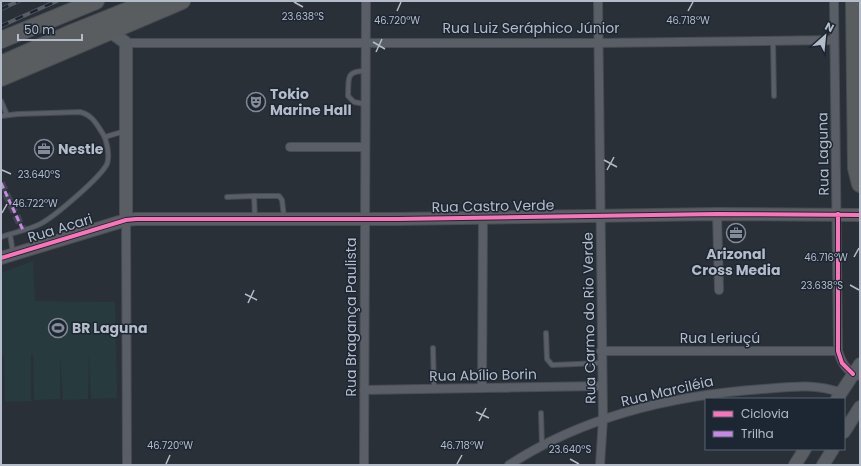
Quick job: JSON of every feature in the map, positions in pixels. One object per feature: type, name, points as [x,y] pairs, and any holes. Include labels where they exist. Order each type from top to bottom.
[{"type":"highway","points":[[1,40],[96,1]]},
{"type":"highway","points":[[1,64],[71,33],[151,1]]},
{"type":"highway","points":[[1,78],[182,1]]},
{"type":"highway","points":[[854,1],[856,168],[860,184]]},
{"type":"street","name":"Rua Bragança Paulista","points":[[364,465],[366,1]]},
{"type":"street","name":"Rua Carmo do Rio Verde","points":[[598,1],[603,420],[600,465]]},
{"type":"street","name":"Rua Laguna","points":[[834,1],[838,214],[838,351],[842,363],[856,375]]},
{"type":"street","points":[[111,32],[126,43],[127,465]]},
{"type":"street","name":"Rua Luiz Seráphico Júnior","points":[[126,43],[366,44],[834,40]]},
{"type":"street","points":[[290,147],[365,147]]},
{"type":"street","points":[[717,214],[719,290]]},
{"type":"street","name":"Rua Castro Verde","points":[[126,220],[601,217],[717,214],[860,215]]},
{"type":"street","points":[[482,387],[483,217]]},
{"type":"street","name":"Rua Acari","points":[[1,258],[126,220]]},
{"type":"street","name":"Rua Leriuçú","points":[[601,352],[838,351]]},
{"type":"street","points":[[839,396],[856,375],[860,364]]},
{"type":"street","name":"Rua Abílio Borin","points":[[364,390],[602,386]]},
{"type":"street","name":"Rua Marciléia","points":[[509,465],[542,446],[603,420],[658,403],[718,392],[818,386],[839,396]]},
{"type":"street","points":[[845,430],[860,407]]},
{"type":"street","points":[[795,465],[804,450]]},
{"type":"street","points":[[823,465],[832,450]]},
{"type":"lane","points":[[773,41],[774,96]]},
{"type":"lane","points":[[365,104],[354,102],[348,96],[349,78],[351,74],[354,71],[366,71]]},
{"type":"lane","points":[[1,101],[7,115]]},
{"type":"lane","points":[[1,116],[80,112],[94,120],[105,137],[108,160],[102,171],[80,192],[42,223],[1,237]]},
{"type":"lane","points":[[105,137],[126,131]]},
{"type":"lane","points":[[254,196],[255,219]]},
{"type":"lane","points":[[227,197],[280,197],[285,219]]},
{"type":"lane","points":[[10,234],[13,254]]},
{"type":"lane","points":[[546,333],[547,359],[552,364],[602,363]]},
{"type":"lane","points":[[433,348],[434,389]]},
{"type":"lane","points":[[541,413],[542,446]]},
{"type":"green space","points":[[33,261],[35,301],[115,302],[117,398],[91,399],[89,355],[88,399],[63,400],[60,355],[60,399],[34,400],[33,355],[31,355],[31,401],[5,402],[4,356],[1,355],[1,273]]},
{"type":"tunnel","points":[[1,183],[23,230]]},
{"type":"railway","points":[[1,9],[19,1]]},
{"type":"railway","points":[[1,26],[57,1]]},
{"type":"marked path","points":[[1,183],[23,230]]},
{"type":"cycle path","points":[[1,258],[126,220],[136,219],[398,219],[717,214],[860,215]]},
{"type":"cycle path","points":[[838,214],[838,351],[842,363],[853,374]]},
{"type":"place","name":"Tokio Marine Hall","points":[[256,102]]},
{"type":"place","name":"Nestle","points":[[44,149]]},
{"type":"place","name":"Arizonal Cross Media","points":[[736,233]]},
{"type":"place","name":"BR Laguna","points":[[58,328]]}]
